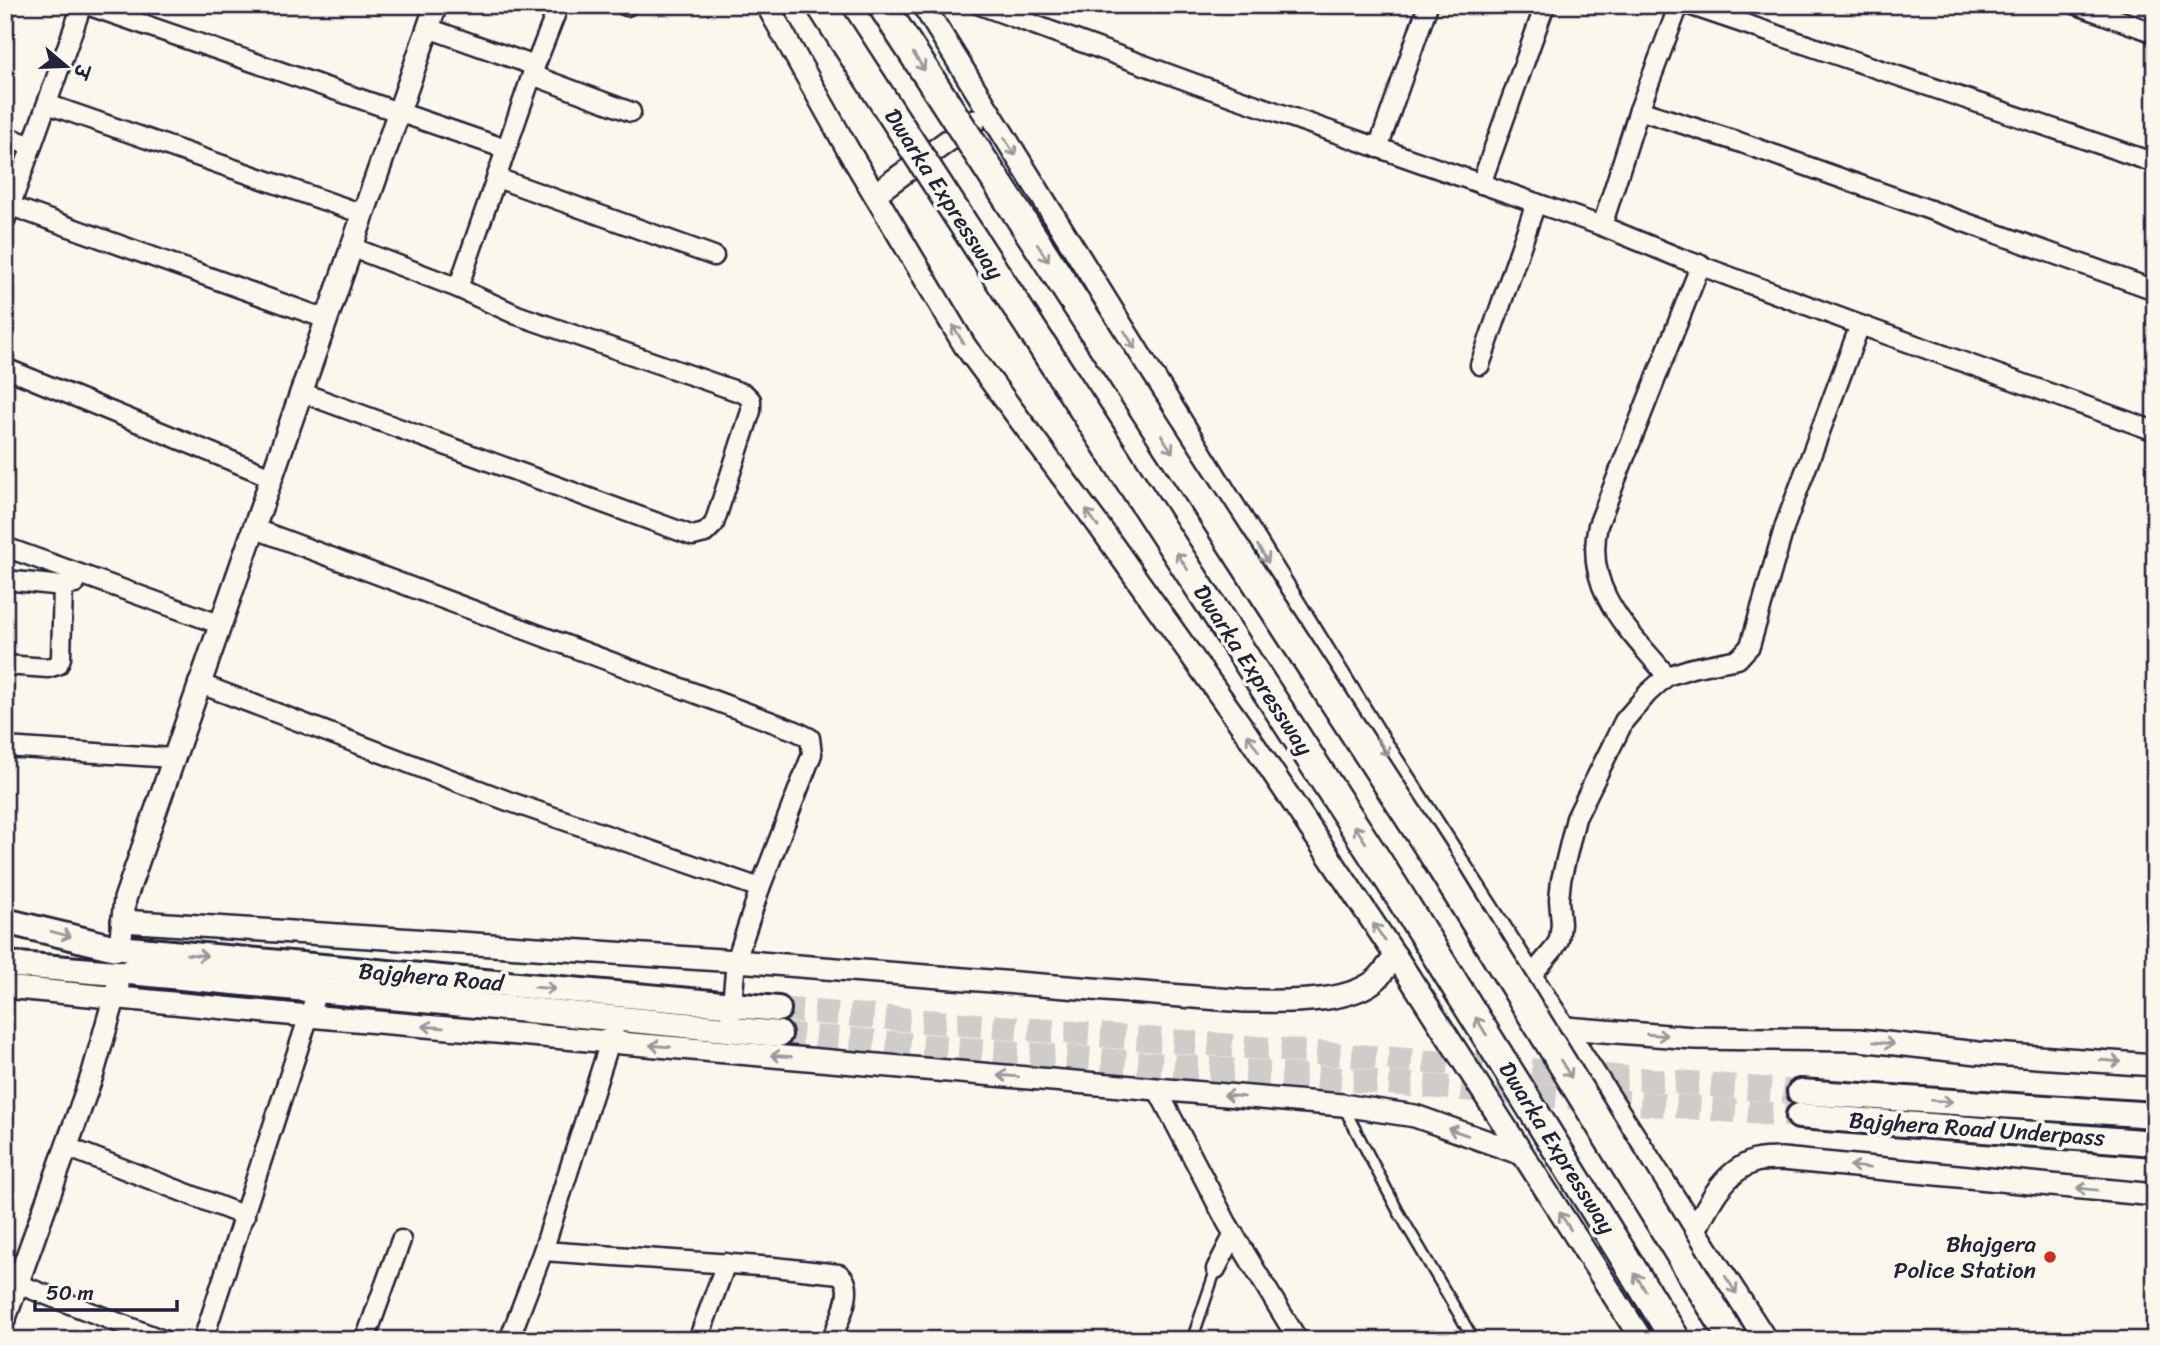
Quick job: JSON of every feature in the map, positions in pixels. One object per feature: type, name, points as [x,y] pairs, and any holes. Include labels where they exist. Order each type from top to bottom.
[{"type":"highway","name":"Dwarka Expressway","points":[[821,5],[1394,887],[1676,1340]]},
{"type":"highway","points":[[882,5],[1434,855],[1733,1340]]},
{"type":"main road","name":"Bajghera Road","points":[[5,921],[121,966],[613,1030],[730,1030]]},
{"type":"main road","name":"Bajghera Road","points":[[5,964],[121,966],[732,1005]]},
{"type":"main road","points":[[730,1030],[778,1021],[732,1005]]},
{"type":"main road","name":"Bajghera Road Underpass","points":[[2155,1115],[1800,1104],[2155,1143]]},
{"type":"street","points":[[326,320],[8,213],[85,5],[399,110],[506,149]]},
{"type":"street","points":[[5,1318],[11,1281],[67,1147],[93,1073],[121,966],[125,899],[436,5]]},
{"type":"street","points":[[458,288],[533,71],[559,5]]},
{"type":"street","points":[[767,5],[965,346],[1099,526],[1245,731],[1396,957],[1642,1340]]},
{"type":"street","points":[[923,5],[1378,739],[1766,1340]]},
{"type":"street","points":[[981,5],[1602,226],[1860,325],[2155,431]]},
{"type":"street","points":[[1378,148],[1429,5]]},
{"type":"street","points":[[1481,184],[1545,5]]},
{"type":"street","points":[[1602,226],[1639,110],[1679,5]]},
{"type":"street","points":[[1689,5],[2155,163]]},
{"type":"street","points":[[2077,5],[2155,33]]},
{"type":"street","points":[[428,28],[631,113]]},
{"type":"street","points":[[47,104],[363,214]]},
{"type":"street","points":[[1639,110],[1739,142],[2155,290]]},
{"type":"street","points":[[875,194],[988,111]]},
{"type":"street","points":[[5,136],[32,146]]},
{"type":"street","points":[[496,178],[714,256]]},
{"type":"street","points":[[1480,365],[1536,203]]},
{"type":"street","points":[[300,393],[693,536],[710,529],[751,411],[751,400],[748,397],[739,391],[517,315],[458,288],[351,247]]},
{"type":"street","points":[[1667,676],[1625,625],[1603,593],[1594,551],[1598,525],[1701,264]]},
{"type":"street","points":[[1531,976],[1559,940],[1561,880],[1576,818],[1624,721],[1667,676],[1738,659],[1750,646],[1784,525],[1860,325]]},
{"type":"street","points":[[5,368],[271,477]]},
{"type":"street","points":[[253,528],[810,738],[812,754],[760,888],[736,961],[730,1030]]},
{"type":"street","points":[[5,547],[219,624]]},
{"type":"street","points":[[5,580],[63,586],[95,579]]},
{"type":"street","points":[[5,665],[48,668],[58,665],[61,658],[63,586]]},
{"type":"street","points":[[198,683],[508,801],[760,888]]},
{"type":"street","points":[[5,747],[173,758]]},
{"type":"street","points":[[122,921],[736,961],[1231,1001],[1313,1000],[1351,992],[1376,979],[1396,957]]},
{"type":"street","points":[[5,987],[121,966],[308,1016],[613,1030],[1157,1089],[1342,1105],[1415,1116],[1522,1154]]},
{"type":"street","points":[[203,1340],[317,991]]},
{"type":"street","points":[[1565,1028],[1693,1038],[1859,1040],[1978,1053],[2155,1065]]},
{"type":"street","points":[[509,1340],[543,1251],[613,1030]]},
{"type":"street","points":[[1157,1089],[1234,1234],[1298,1340]]},
{"type":"street","points":[[67,1147],[245,1216]]},
{"type":"street","points":[[1695,1230],[1716,1190],[1740,1168],[1756,1160],[1782,1159],[2155,1195]]},
{"type":"street","points":[[1216,1269],[1234,1234]]},
{"type":"street","points":[[365,1340],[401,1240]]},
{"type":"street","points":[[543,1251],[835,1273],[844,1276],[847,1289],[831,1340]]},
{"type":"street","points":[[698,1340],[726,1263]]},
{"type":"street","points":[[11,1281],[163,1340]]},
{"type":"lane","points":[[1342,1105],[1398,1211],[1474,1340]]},
{"type":"lane","points":[[1192,1340],[1216,1269]]},
{"type":"tunnel","points":[[778,1009],[1800,1092]]},
{"type":"tunnel","points":[[779,1034],[1799,1116]]},
{"type":"place","name":"Bhajgera Police Station","points":[[2050,1257]]}]
